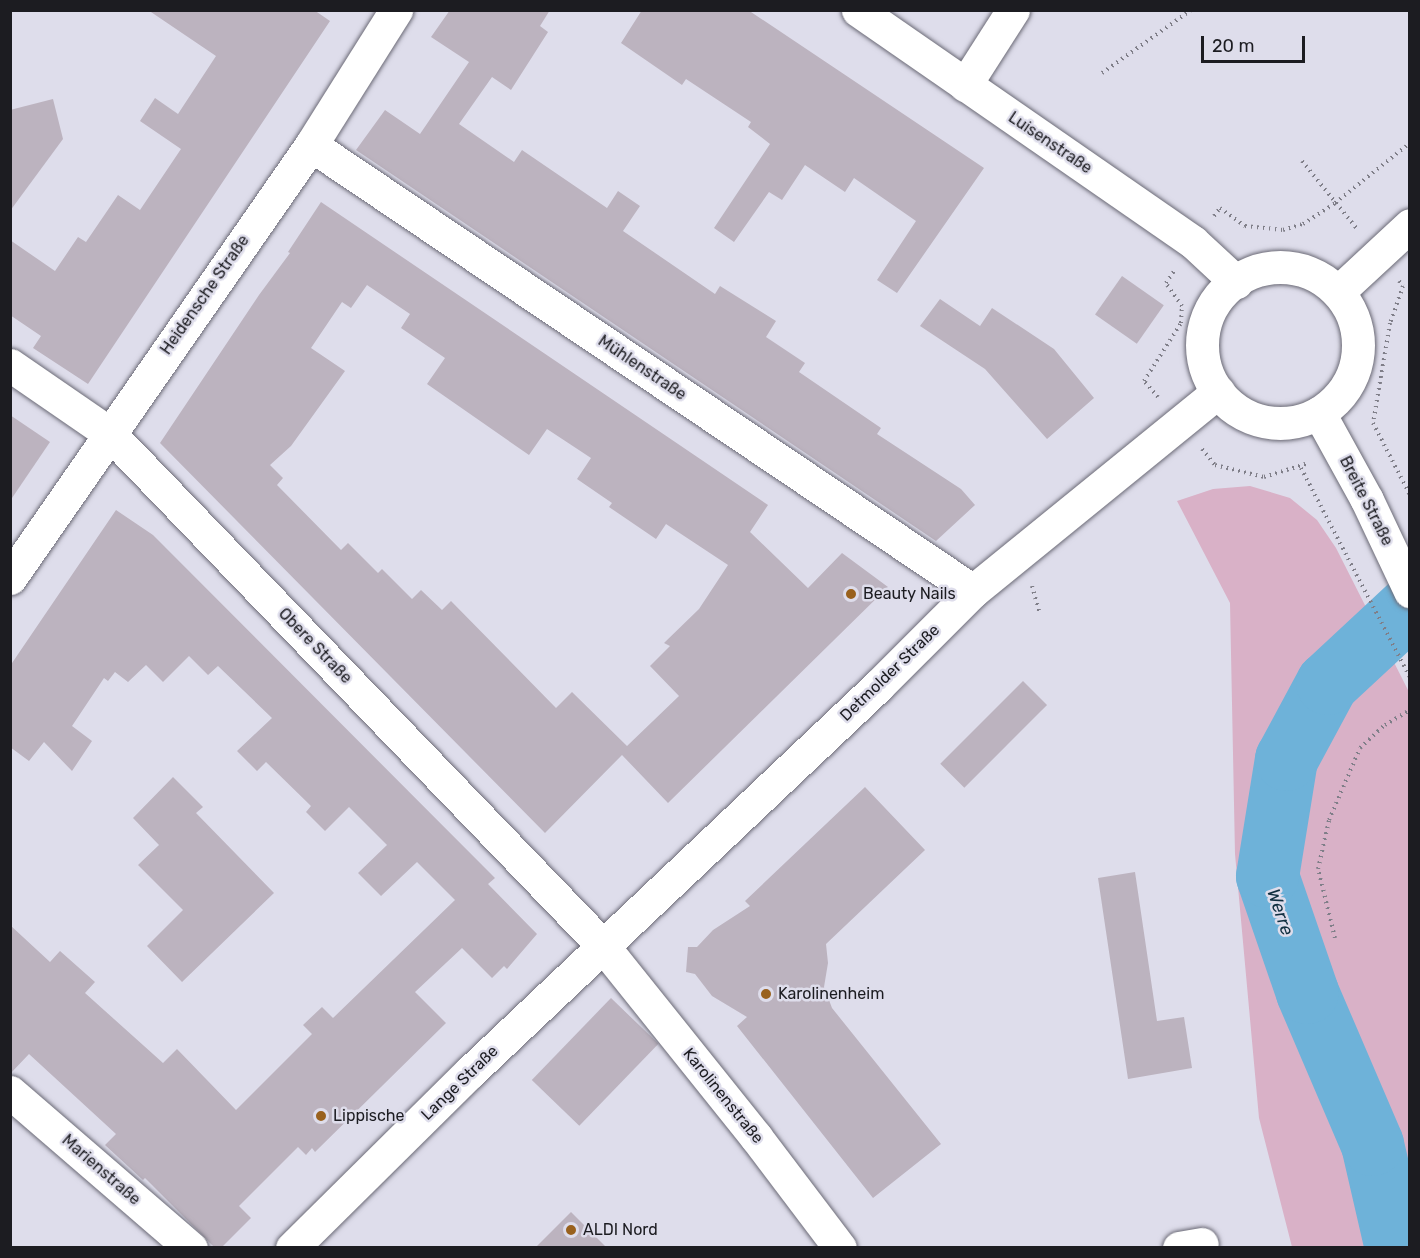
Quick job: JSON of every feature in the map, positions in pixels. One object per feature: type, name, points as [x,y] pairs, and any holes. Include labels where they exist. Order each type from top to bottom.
[{"type":"street","name":"Heidensche Straße","points":[[10,578],[311,145],[396,10]]},
{"type":"street","name":"Luisenstraße","points":[[858,10],[1193,242],[1236,282]]},
{"type":"street","points":[[965,85],[1013,10]]},
{"type":"street","name":"Mühlenstraße","points":[[311,145],[973,591]]},
{"type":"street","points":[[1338,292],[1410,225]]},
{"type":"street","points":[[1288,268],[1315,276],[1338,292],[1347,305],[1358,334],[1356,365],[1342,393],[1319,413],[1298,422],[1275,423],[1253,418],[1233,408],[1218,392],[1208,374],[1203,353],[1204,333],[1209,313],[1220,296],[1236,282],[1252,273],[1288,268]]},
{"type":"street","name":"Obere Straße","points":[[10,365],[109,433],[603,946]]},
{"type":"street","name":"Detmolder Straße","points":[[603,946],[878,686],[973,591],[1218,392]]},
{"type":"street","name":"Breite Straße","points":[[1319,413],[1383,533],[1410,591]]},
{"type":"street","name":"Lange Straße","points":[[292,1248],[603,946]]},
{"type":"street","name":"Karolinenstraße","points":[[603,946],[756,1137],[840,1248]]},
{"type":"street","name":"Marienstraße","points":[[10,1092],[191,1248]]},
{"type":"path","points":[[1102,73],[1191,10]]},
{"type":"path","points":[[1220,208],[1245,226],[1283,230],[1304,224],[1335,203],[1410,142]]},
{"type":"path","points":[[1302,161],[1403,286],[1390,323],[1373,423],[1410,495]]},
{"type":"path","points":[[1301,468],[1410,677]]},
{"type":"path","points":[[1335,938],[1318,869],[1329,820],[1360,748],[1385,724],[1410,710]]},
{"type":"shaded area","points":[[1250,486],[1290,498],[1317,520],[1336,548],[1409,692],[1409,1247],[1292,1247],[1259,1118],[1235,854],[1230,603],[1177,501],[1213,489]]},
{"type":"building","points":[[148,10],[314,10],[330,21],[88,384],[33,348],[41,336],[10,315],[10,240],[55,271],[78,237],[86,242],[118,195],[140,210],[181,149],[140,121],[155,98],[178,114],[216,56]]},
{"type":"building","points":[[450,10],[550,10],[540,26],[548,32],[511,90],[492,77],[459,124],[514,162],[522,150],[607,208],[618,191],[640,206],[623,231],[715,294],[720,286],[776,321],[766,337],[805,363],[799,372],[881,428],[877,434],[961,489],[975,505],[936,541],[356,150],[385,110],[420,134],[469,62],[431,37]]},
{"type":"building","points":[[642,10],[748,10],[984,168],[897,293],[877,280],[916,221],[854,178],[845,192],[805,165],[782,200],[769,192],[734,242],[714,228],[770,144],[748,127],[751,122],[686,79],[682,85],[621,43]]},
{"type":"building","points":[[53,99],[63,139],[10,211],[10,110]]},
{"type":"building","points":[[321,202],[768,505],[750,532],[808,588],[842,553],[888,587],[668,803],[622,755],[545,833],[160,443],[259,295],[290,253],[288,252]],"holes":[[[367,285],[410,314],[401,328],[445,358],[427,384],[529,455],[547,429],[591,458],[577,479],[612,503],[609,507],[656,539],[666,524],[728,565],[699,609],[664,643],[670,646],[650,666],[679,696],[627,746],[572,692],[556,708],[451,601],[442,610],[421,590],[412,599],[382,569],[378,573],[348,543],[341,550],[277,485],[283,478],[270,465],[291,446],[345,371],[311,348],[342,302],[351,308]]]},
{"type":"building","points":[[1122,276],[1164,305],[1137,344],[1095,315]]},
{"type":"building","points":[[940,299],[980,326],[992,308],[1054,349],[1094,398],[1047,439],[985,369],[920,326]]},
{"type":"building","points":[[10,415],[50,442],[10,501]]},
{"type":"building","points":[[116,510],[153,535],[495,878],[488,884],[537,934],[507,969],[504,966],[492,978],[462,948],[415,992],[446,1023],[315,1152],[312,1148],[306,1155],[298,1147],[239,1206],[251,1218],[221,1248],[215,1248],[145,1178],[143,1180],[105,1145],[116,1134],[29,1054],[10,1074],[10,925],[50,962],[60,951],[95,982],[85,993],[163,1063],[177,1049],[236,1110],[312,1034],[303,1025],[322,1007],[333,1018],[455,900],[417,862],[381,896],[358,873],[387,845],[349,807],[325,831],[306,812],[311,806],[266,762],[257,771],[237,751],[272,718],[218,666],[208,675],[189,656],[163,682],[146,665],[128,682],[115,672],[108,681],[104,678],[72,726],[92,741],[72,771],[44,742],[29,761],[10,747],[10,666]]},
{"type":"building","points":[[1023,681],[1047,705],[964,788],[940,764]]},
{"type":"building","points":[[173,777],[203,807],[196,813],[274,893],[182,982],[147,946],[183,910],[138,865],[159,845],[133,818]]},
{"type":"building","name":"Karolinenheim","points":[[865,787],[925,850],[826,944],[828,963],[824,987],[832,1008],[941,1144],[873,1198],[737,1026],[747,1017],[712,996],[695,974],[686,972],[688,947],[697,947],[713,930],[750,906],[745,901]]},
{"type":"building","points":[[1135,872],[1157,1021],[1184,1017],[1192,1068],[1128,1079],[1098,878]]},
{"type":"building","points":[[611,998],[658,1044],[579,1126],[532,1080]]},
{"type":"building","name":"ALDI Nord","points":[[571,1212],[607,1248],[535,1248]]},
{"type":"waterway","name":"Werre","points":[[1396,1248],[1372,1144],[1307,992],[1267,876],[1286,759],[1327,683],[1410,606]]},
{"type":"place","name":"Beauty Nails","points":[[851,594]]},
{"type":"place","name":"Karolinenheim","points":[[766,994]]},
{"type":"place","name":"Lippische","points":[[321,1116]]},
{"type":"place","name":"ALDI Nord","points":[[571,1230]]}]
